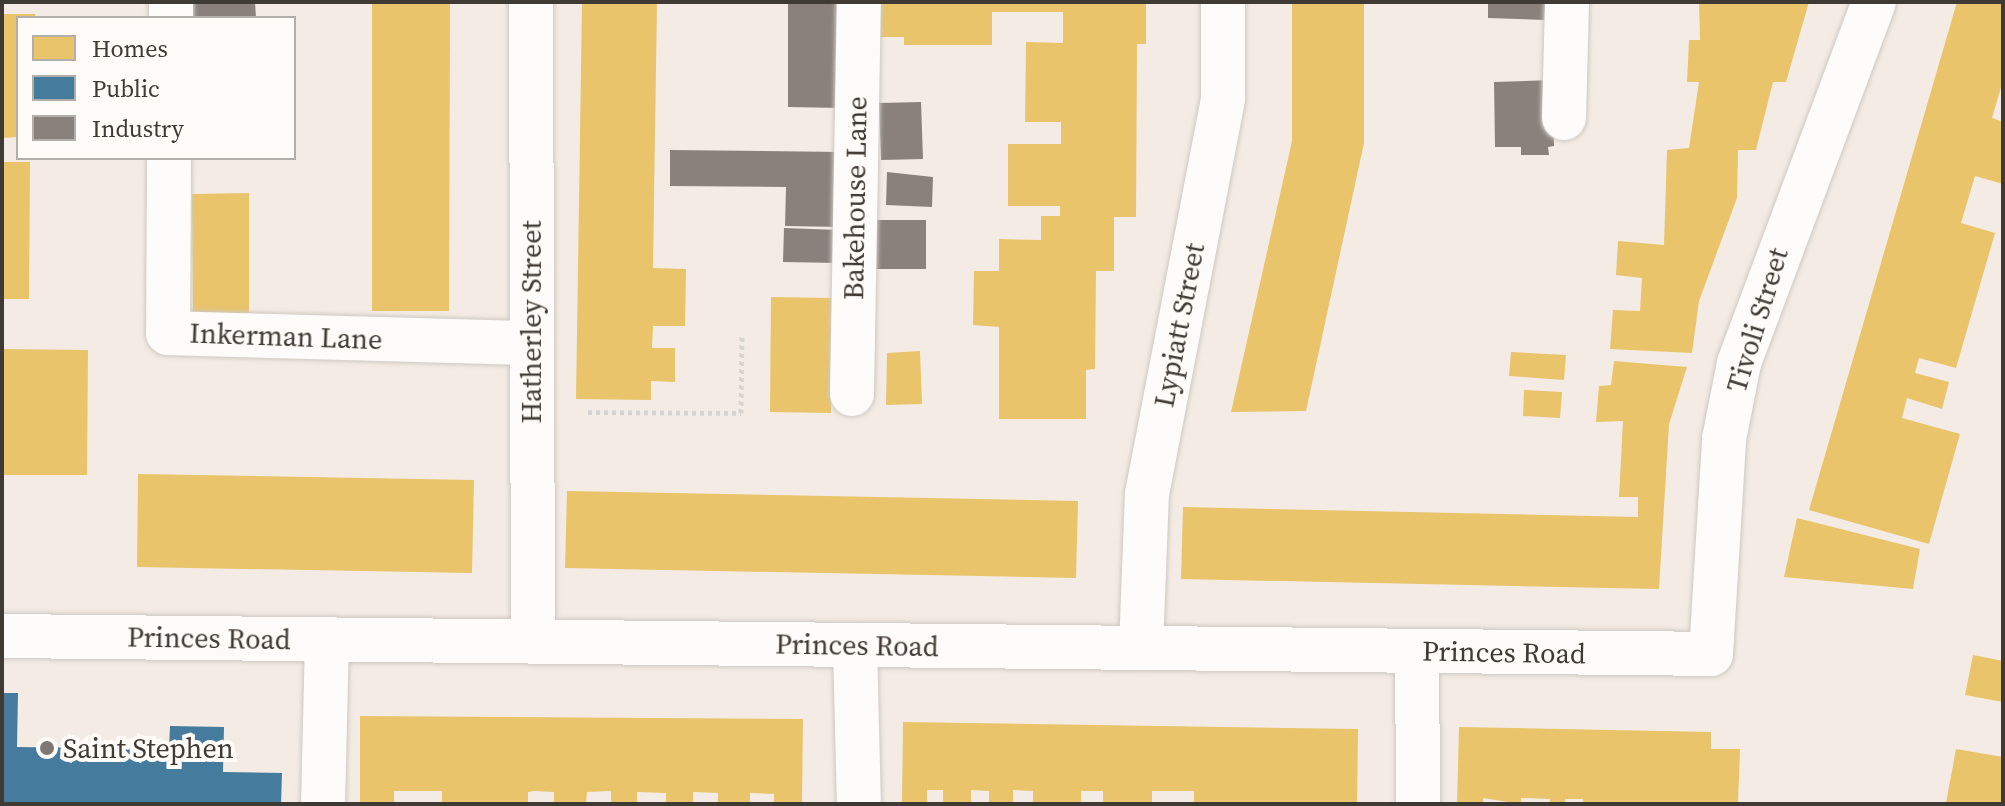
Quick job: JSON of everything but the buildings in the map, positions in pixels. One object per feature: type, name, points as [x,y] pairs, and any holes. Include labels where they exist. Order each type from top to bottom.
[{"type":"street","name":"Hatherley Street","points":[[531,2],[533,641]]},
{"type":"street","name":"Bakehouse Lane","points":[[852,394],[859,2]]},
{"type":"street","name":"Lypiatt Street","points":[[1141,648],[1147,494],[1223,98],[1223,2]]},
{"type":"street","points":[[1564,118],[1567,2]]},
{"type":"street","name":"Tivoli Street","points":[[1711,654],[1724,439],[1739,363],[1874,2]]},
{"type":"street","name":"Inkerman Lane","points":[[169,160],[168,333],[530,343]]},
{"type":"street","name":"Princes Road","points":[[2,636],[1711,654]]},
{"type":"street","points":[[323,804],[327,640]]},
{"type":"street","points":[[855,645],[859,804]]},
{"type":"street","points":[[1417,651],[1418,804]]},
{"type":"path","points":[[531,412],[741,413],[742,335]]},
{"type":"place","name":"Saint Stephen","points":[[47,748]]}]
